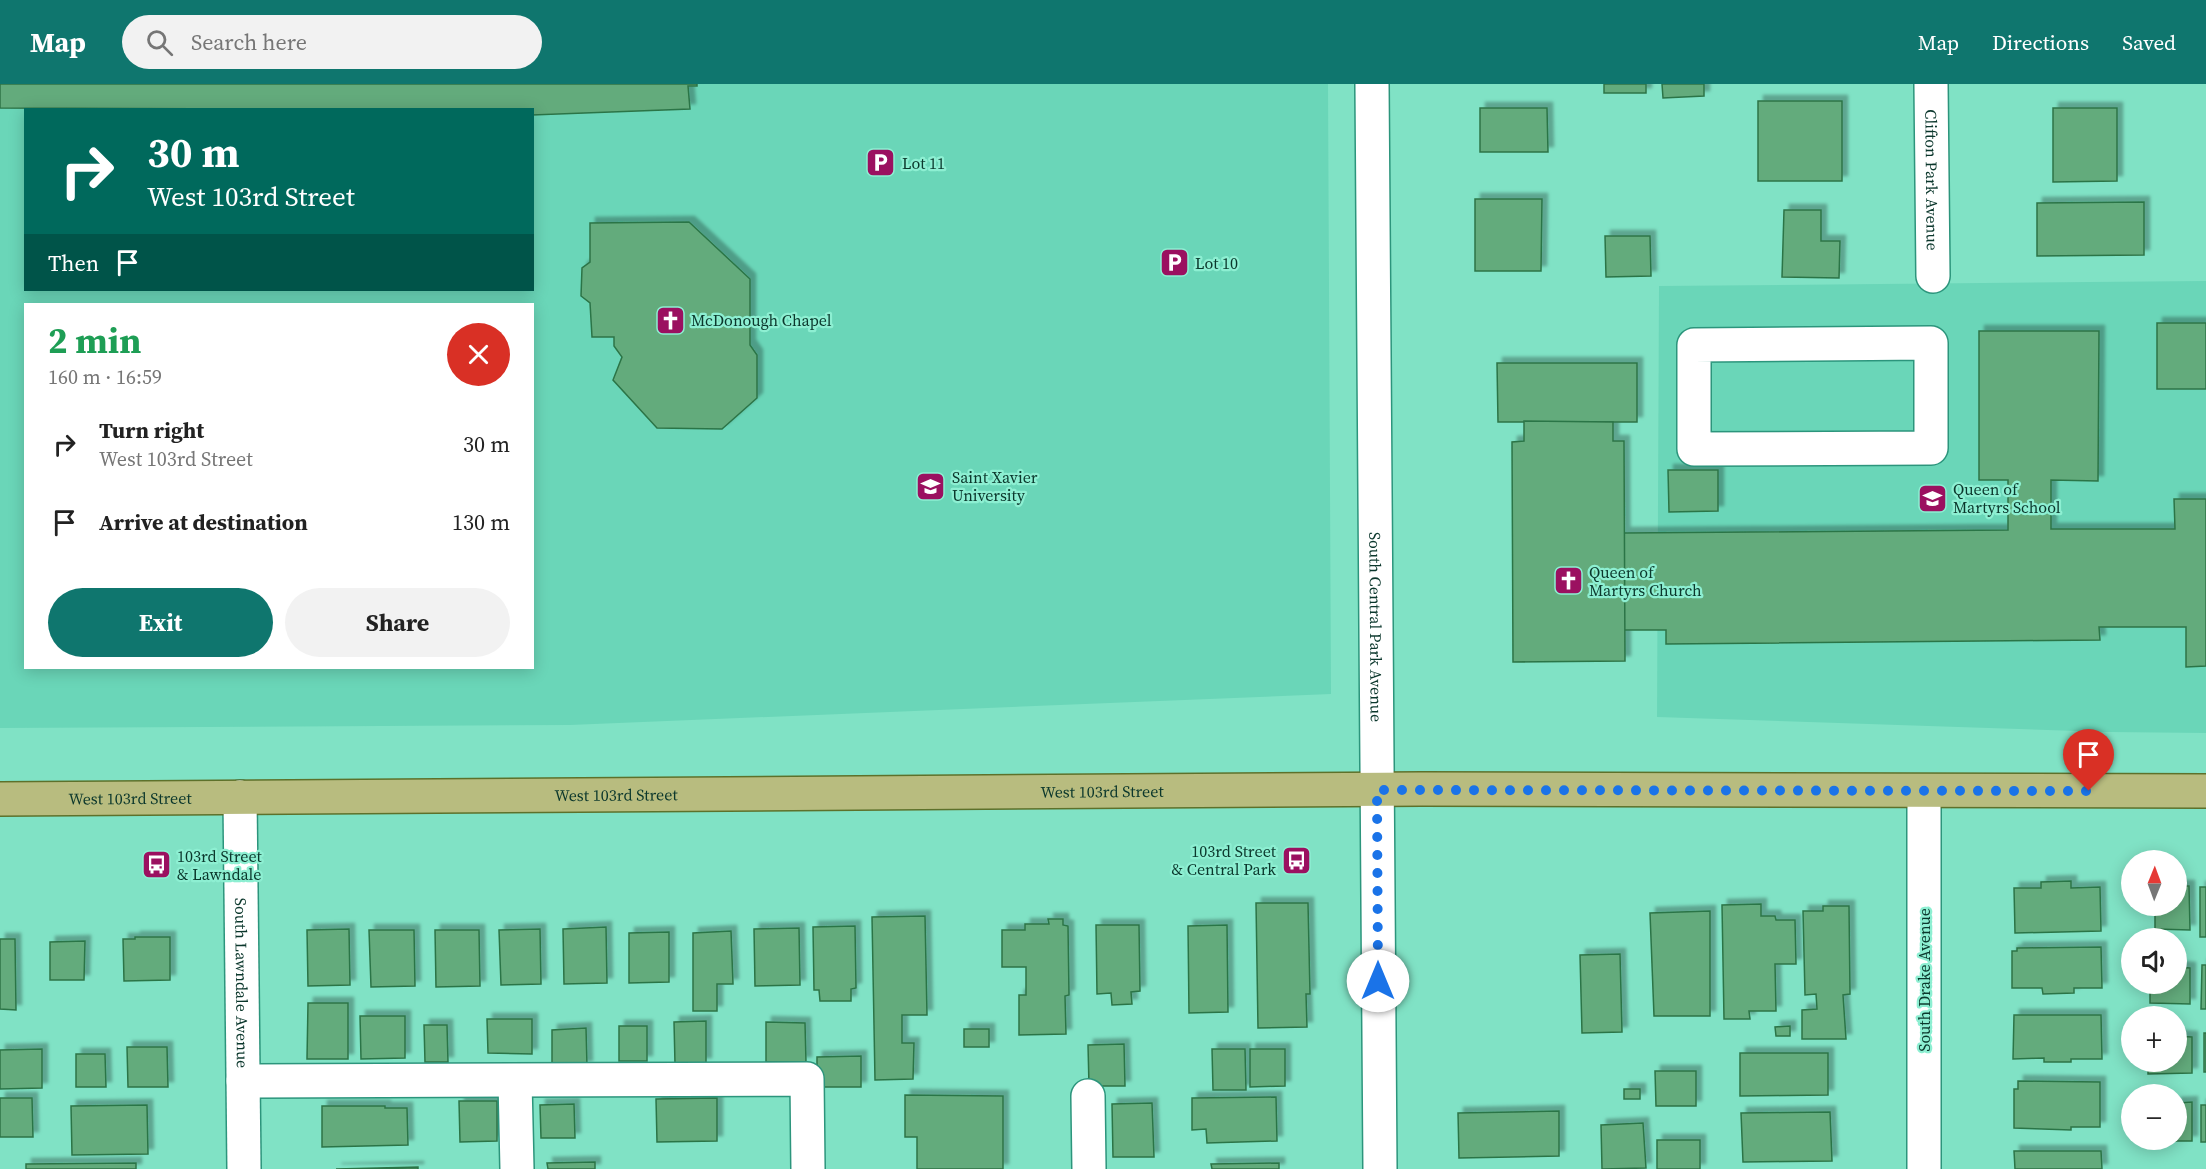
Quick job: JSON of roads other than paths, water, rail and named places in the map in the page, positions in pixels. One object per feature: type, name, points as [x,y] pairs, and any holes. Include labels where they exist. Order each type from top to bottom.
[{"type":"main road","name":"West 103rd Street","points":[[0,799],[1377,790],[2206,791]]},
{"type":"street","name":"South Central Park Avenue","points":[[1372,84],[1380,1169]]},
{"type":"street","name":"Clifton Park Avenue","points":[[1931,84],[1933,276]]},
{"type":"street","points":[[1931,343],[1931,448],[1694,449],[1694,345],[1931,343]]},
{"type":"street","name":"South Drake Avenue","points":[[1924,791],[1924,1169]]},
{"type":"street","name":"South Lawndale Avenue","points":[[240,797],[244,1169]]},
{"type":"street","points":[[243,1081],[807,1079],[808,1169]]},
{"type":"street","points":[[515,1081],[517,1169]]},
{"type":"street","points":[[1088,1096],[1089,1169]]},
{"type":"place","name":"Lot 11","points":[[881,163]]},
{"type":"place","name":"Lot 10","points":[[1174,263]]},
{"type":"place","name":"McDonough Chapel","points":[[670,320]]},
{"type":"place","name":"Saint Xavier University","points":[[931,486]]},
{"type":"place","name":"Queen of Martyrs School","points":[[1932,498]]},
{"type":"place","name":"Queen of Martyrs Church","points":[[1568,581]]},
{"type":"place","name":"103rd Street & Central Park","points":[[1297,860]]},
{"type":"place","name":"103rd Street & Lawndale","points":[[156,865]]}]
